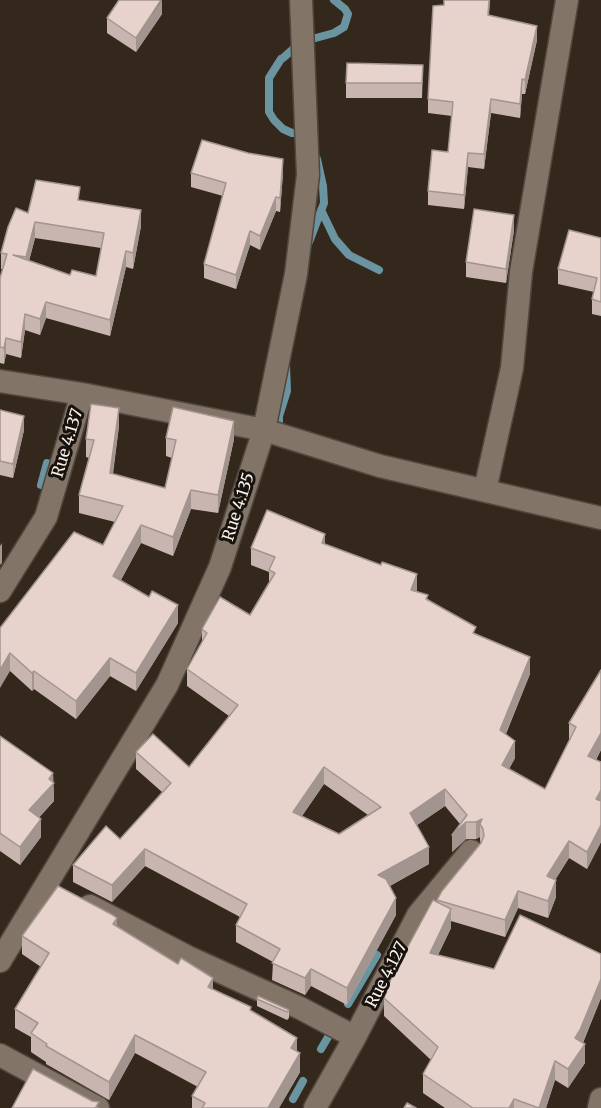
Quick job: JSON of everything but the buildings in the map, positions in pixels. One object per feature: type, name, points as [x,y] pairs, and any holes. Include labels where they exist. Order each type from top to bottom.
[{"type":"street","name":"Rue 4.135","points":[[0,961],[167,685],[220,567],[264,430],[296,274],[308,175],[301,0]]},
{"type":"street","points":[[485,490],[512,368],[521,272],[567,0]]},
{"type":"street","points":[[0,381],[82,394]]},
{"type":"street","name":"Rue 4.137","points":[[0,591],[46,517],[82,394],[264,430],[380,466],[601,518]]},
{"type":"street","name":"Rue 4.127","points":[[315,1108],[355,1037],[418,915],[471,851]]},
{"type":"street","points":[[48,884],[190,958],[300,1008],[355,1037]]},
{"type":"street","points":[[0,1055],[98,1108]]},
{"type":"street","points":[[599,1108],[601,1099]]},
{"type":"waterway","points":[[283,58],[301,42],[334,33],[344,27],[348,14],[334,0]]},
{"type":"waterway","points":[[281,59],[269,78],[269,112],[283,129],[292,133],[303,133]]},
{"type":"waterway","points":[[309,242],[324,203],[317,159]]},
{"type":"waterway","points":[[322,212],[335,239],[349,255],[379,270]]},
{"type":"waterway","points":[[279,425],[279,416],[287,391],[286,365]]},
{"type":"waterway","points":[[41,485],[47,463]]},
{"type":"waterway","points":[[348,1004],[377,955]]},
{"type":"waterway","points":[[321,1049],[334,1027]]},
{"type":"waterway","points":[[293,1099],[303,1081]]}]
